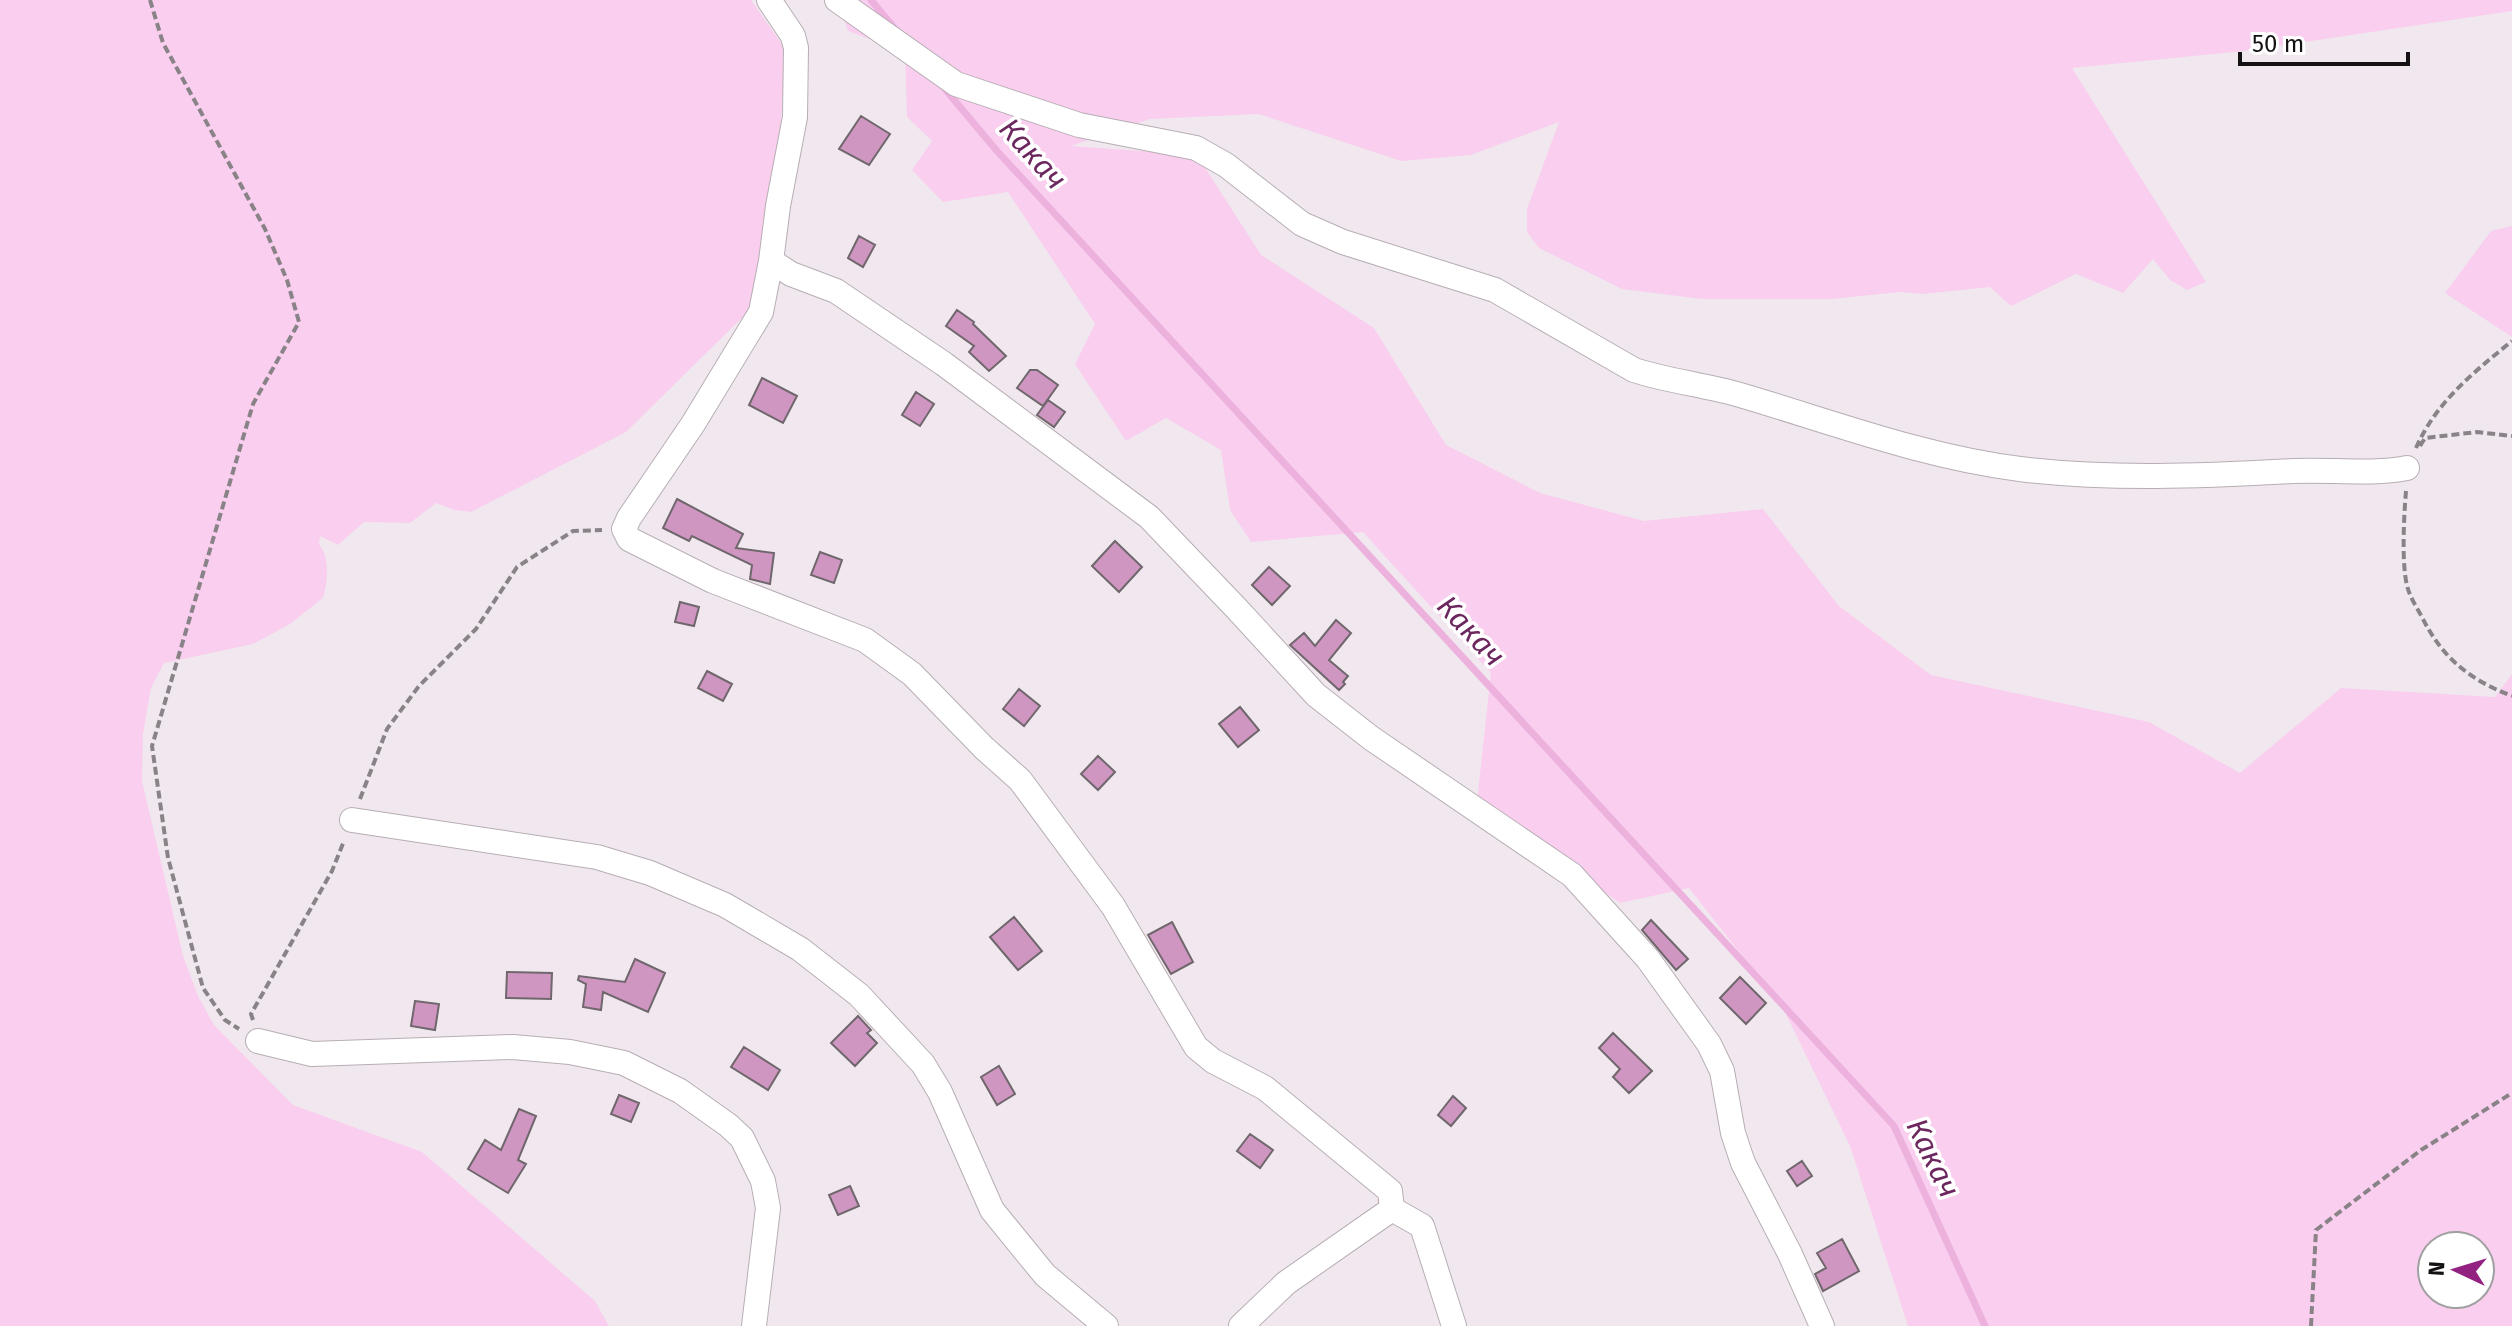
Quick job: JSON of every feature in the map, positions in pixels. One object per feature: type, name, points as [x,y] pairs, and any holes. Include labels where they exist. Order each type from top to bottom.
[{"type":"street","points":[[769,0],[793,36],[796,48],[795,117],[761,312],[624,529],[629,539],[713,581],[865,640],[912,674],[1020,780],[1113,906],[1196,1047],[1213,1061],[1265,1088],[1375,1177],[1390,1191],[1392,1209]]},
{"type":"street","points":[[837,0],[956,84],[1079,125],[1196,148],[1226,165],[1302,224],[1343,242],[1495,290],[1634,370],[1655,377],[1723,390],[1870,436],[2019,469],[2082,474],[2207,476],[2407,468]]},
{"type":"street","points":[[771,261],[791,274],[836,291],[932,355],[1149,517],[1316,695],[1371,738],[1572,875],[1648,959],[1709,1044],[1722,1071],[1733,1133],[1743,1163],[1790,1254],[1822,1326]]},
{"type":"street","points":[[352,820],[610,861],[650,873],[725,905],[800,949],[859,995],[923,1064],[940,1092],[992,1210],[1045,1275],[1106,1326]]},
{"type":"street","points":[[258,1041],[312,1054],[513,1047],[570,1052],[624,1063],[680,1091],[742,1138],[763,1181],[768,1208],[754,1326]]},
{"type":"street","points":[[1241,1326],[1286,1283],[1392,1209]]},
{"type":"street","points":[[1392,1209],[1422,1226],[1454,1326]]},
{"type":"path","points":[[150,0],[163,43],[265,229],[287,280],[299,322],[253,404],[152,746],[168,858],[203,988],[225,1020],[258,1041]]},
{"type":"path","points":[[2512,341],[2444,401],[2423,432],[2407,468],[2403,520],[2407,588],[2432,638],[2455,665],[2485,685],[2512,696]]},
{"type":"path","points":[[2407,468],[2425,438],[2477,432],[2512,436]]},
{"type":"path","points":[[258,1041],[251,1014],[332,871],[387,729],[419,686],[476,629],[517,567],[573,531],[624,529]]},
{"type":"path","points":[[2311,1326],[2316,1230],[2421,1150],[2512,1093]]},
{"type":"shaded area","points":[[0,0],[751,0],[786,50],[769,291],[626,432],[471,512],[436,503],[410,523],[364,522],[338,545],[320,536],[319,544],[327,570],[323,598],[290,624],[253,644],[164,663],[151,688],[143,734],[142,781],[183,956],[198,996],[214,1025],[293,1105],[422,1152],[595,1301],[609,1326],[0,1326]]},
{"type":"shaded area","points":[[838,0],[2512,0],[2512,11],[2244,51],[2072,68],[2206,282],[2187,290],[2170,280],[2153,259],[2123,293],[2076,274],[2011,306],[1990,287],[1832,299],[1702,299],[1622,289],[1539,248],[1527,232],[1527,209],[1559,122],[1471,155],[1401,161],[1259,114],[1150,119],[1071,146],[1197,155],[1261,255],[1374,328],[1446,445],[1540,493],[1644,521],[1763,509],[1839,606],[1931,675],[2149,722],[2240,773],[2341,688],[2495,697],[2512,674],[2512,1326],[1908,1326],[1850,1146],[1783,1008],[1689,888],[1620,903],[1477,801],[1491,673],[1363,532],[1251,542],[1230,510],[1221,450],[1166,418],[1126,441],[1075,364],[1095,324],[1008,192],[943,202],[912,170],[932,141],[907,117],[905,52],[848,31]]},
{"type":"shaded area","points":[[2512,226],[2512,337],[2445,293],[2491,231]]},
{"type":"building","points":[[861,116],[890,134],[869,165],[839,149]]},
{"type":"building","points":[[859,236],[875,245],[863,267],[848,258]]},
{"type":"building","points":[[957,310],[974,322],[1006,356],[989,371],[969,352],[974,346],[946,326]]},
{"type":"building","points":[[1030,370],[1037,370],[1058,385],[1043,406],[1017,388]]},
{"type":"building","points":[[762,378],[797,396],[783,423],[749,405]]},
{"type":"building","points":[[916,392],[934,404],[920,426],[902,415]]},
{"type":"building","points":[[1048,400],[1065,412],[1054,427],[1037,415]]},
{"type":"building","points":[[677,499],[743,534],[736,548],[774,553],[770,584],[750,579],[752,565],[692,536],[689,541],[663,528]]},
{"type":"building","points":[[1115,541],[1142,567],[1119,592],[1092,566]]},
{"type":"building","points":[[820,552],[842,560],[834,583],[811,575]]},
{"type":"building","points":[[1269,567],[1290,586],[1272,605],[1252,585]]},
{"type":"building","points":[[680,602],[699,607],[694,626],[675,622]]},
{"type":"building","points":[[1336,620],[1351,633],[1329,660],[1348,676],[1339,690],[1290,645],[1304,633],[1315,646]]},
{"type":"building","points":[[707,671],[732,684],[723,701],[698,688]]},
{"type":"building","points":[[1019,689],[1040,706],[1024,726],[1003,709]]},
{"type":"building","points":[[1240,707],[1259,730],[1238,747],[1219,724]]},
{"type":"building","points":[[1098,756],[1115,772],[1098,790],[1081,774]]},
{"type":"building","points":[[1014,917],[1042,951],[1018,970],[990,937]]},
{"type":"building","points":[[1651,920],[1688,959],[1676,970],[1642,930]]},
{"type":"building","points":[[1172,922],[1193,962],[1171,974],[1148,935]]},
{"type":"building","points":[[635,959],[665,973],[648,1012],[603,992],[601,1010],[583,1007],[586,984],[578,980],[579,976],[625,982]]},
{"type":"building","points":[[507,972],[552,973],[551,999],[506,998]]},
{"type":"building","points":[[1740,977],[1766,1003],[1746,1024],[1720,998]]},
{"type":"building","points":[[415,1001],[439,1004],[435,1030],[411,1026]]},
{"type":"building","points":[[858,1016],[871,1030],[867,1033],[877,1043],[855,1066],[831,1043]]},
{"type":"building","points":[[1613,1033],[1652,1071],[1629,1093],[1613,1077],[1620,1069],[1599,1048]]},
{"type":"building","points":[[744,1047],[780,1070],[768,1090],[731,1067]]},
{"type":"building","points":[[999,1066],[1015,1094],[997,1105],[981,1077]]},
{"type":"building","points":[[619,1095],[639,1103],[631,1122],[611,1114]]},
{"type":"building","points":[[1453,1096],[1466,1108],[1451,1126],[1438,1115]]},
{"type":"building","points":[[519,1109],[536,1116],[518,1160],[526,1164],[508,1193],[468,1169],[485,1140],[501,1150]]},
{"type":"building","points":[[1250,1134],[1273,1150],[1260,1168],[1237,1151]]},
{"type":"building","points":[[1802,1161],[1812,1176],[1797,1186],[1787,1171]]},
{"type":"building","points":[[850,1186],[859,1206],[838,1215],[829,1195]]},
{"type":"building","points":[[1842,1239],[1859,1271],[1823,1291],[1815,1274],[1826,1268],[1817,1253]]},
{"type":"waterway","name":"Какач","points":[[871,0],[896,30]]},
{"type":"waterway","name":"Какач","points":[[945,89],[997,151],[1894,1126],[1985,1326]]}]
